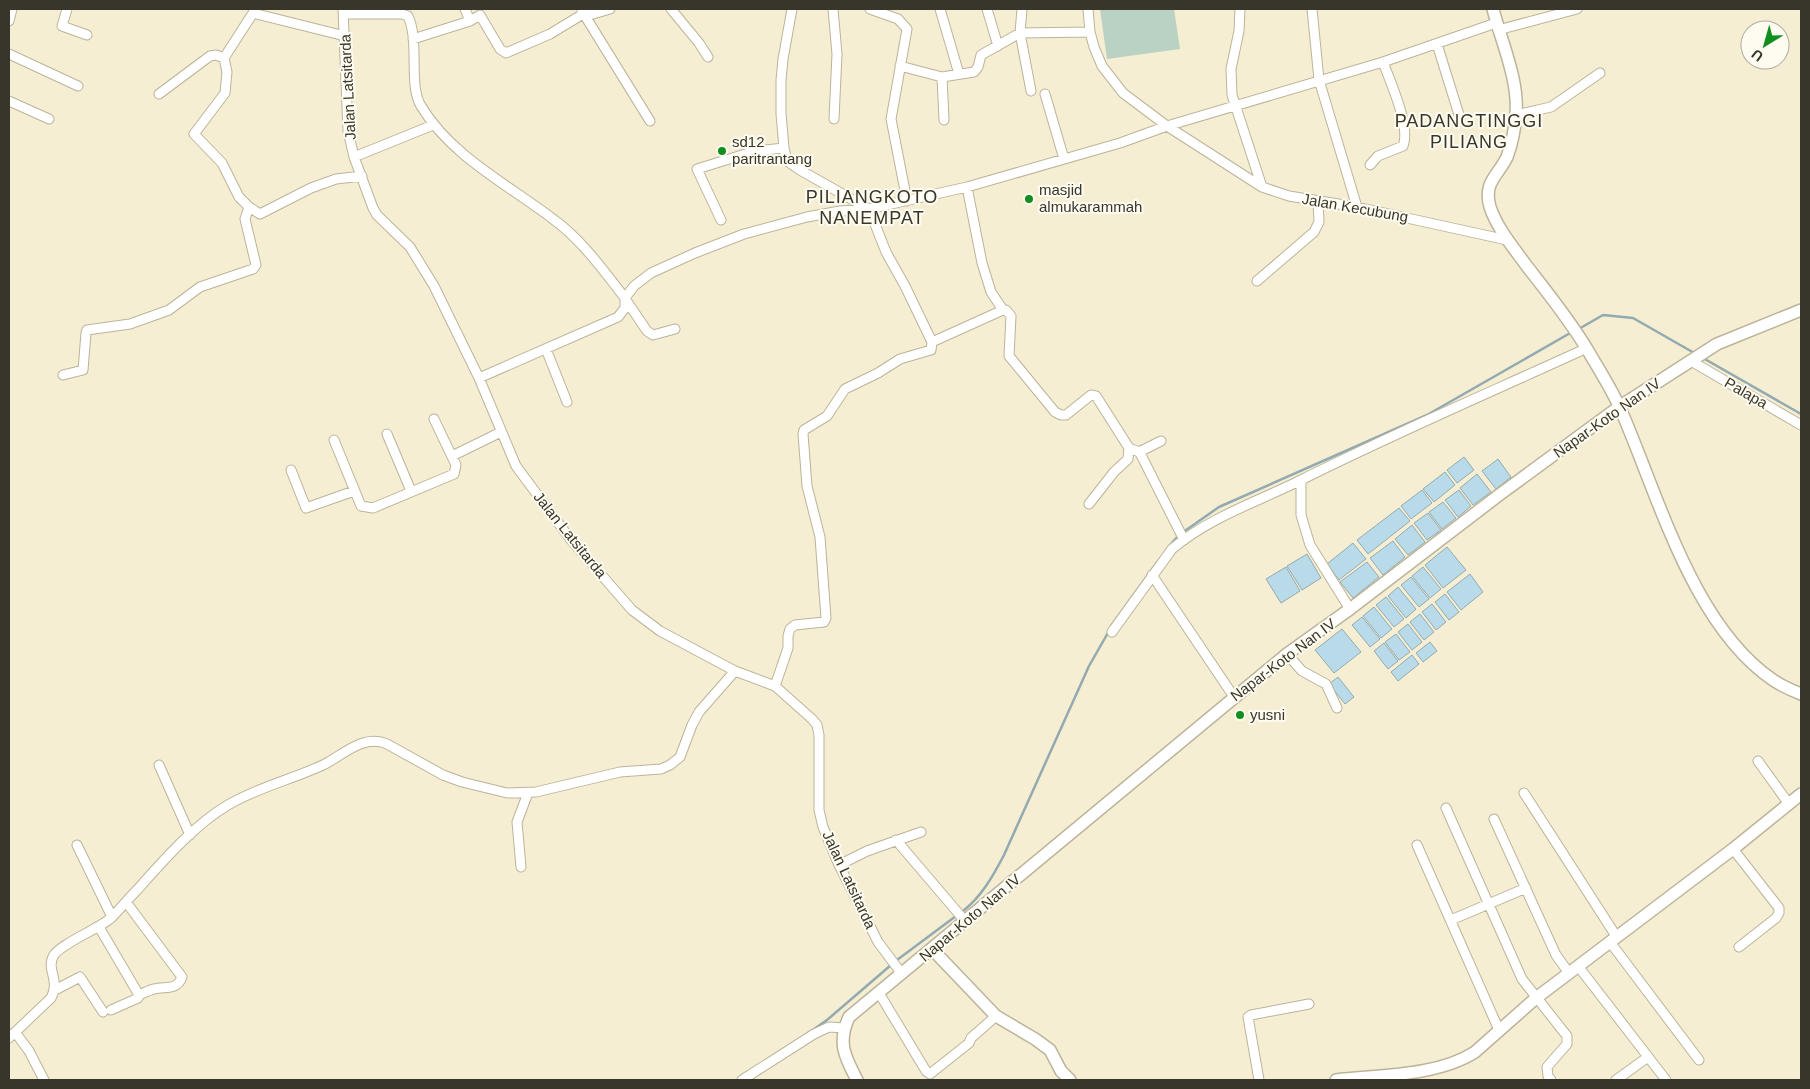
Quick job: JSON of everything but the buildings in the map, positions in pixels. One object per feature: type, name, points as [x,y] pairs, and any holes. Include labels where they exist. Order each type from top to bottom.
[{"type":"street","points":[[9,21],[12,9]]},
{"type":"street","points":[[67,9],[62,26],[87,35]]},
{"type":"street","points":[[465,9],[470,21]]},
{"type":"street","points":[[582,11],[593,14],[610,9]]},
{"type":"street","points":[[671,9],[708,57]]},
{"type":"street","points":[[777,682],[788,648],[790,628],[795,625],[824,622],[826,618],[820,537],[807,486],[804,463],[804,430],[828,416],[845,389],[900,360],[931,350],[932,342],[886,252],[869,209],[787,161],[781,114],[781,80],[792,9]]},
{"type":"street","points":[[833,9],[838,54],[834,119]]},
{"type":"street","points":[[870,9],[898,19],[905,26],[907,32],[891,119],[907,201]]},
{"type":"street","points":[[940,9],[959,74]]},
{"type":"street","points":[[987,9],[998,46]]},
{"type":"street","points":[[1022,9],[1020,33],[1031,91]]},
{"type":"street","name":"Jalan Kecubung","points":[[1088,9],[1090,32],[1094,47],[1102,66],[1116,86],[1167,126],[1262,187],[1289,196],[1357,207],[1507,240]]},
{"type":"street","points":[[1240,9],[1239,31],[1231,69],[1232,96],[1262,187]]},
{"type":"street","points":[[1312,9],[1319,80],[1357,207]]},
{"type":"street","points":[[1493,9],[1512,77],[1516,98],[1516,115],[1507,157],[1491,181],[1488,191],[1490,208],[1507,240],[1587,348],[1619,406],[1683,563],[1698,592],[1726,634],[1743,654],[1772,679],[1801,694]]},
{"type":"street","points":[[478,378],[618,317],[624,312],[626,299],[634,286],[651,273],[724,241],[776,224],[807,217],[840,211],[869,209],[968,187],[1120,143],[1167,126],[1383,62],[1437,44],[1497,27],[1577,9]]},
{"type":"street","points":[[345,36],[253,11],[224,58],[227,72],[225,93],[194,134],[222,163],[239,197],[249,208],[260,214],[311,188],[336,179],[362,176]]},
{"type":"street","points":[[344,11],[406,15],[409,19],[413,39],[417,99],[433,125],[481,168],[562,226],[583,245],[626,299],[647,331],[654,335],[676,329]]},
{"type":"street","name":"Jalan Latsitarda","points":[[344,11],[348,131],[354,157],[373,208],[377,215],[410,247],[434,286],[478,378],[516,466],[571,540],[632,610],[660,631],[735,672],[777,682],[817,725],[819,735],[819,810],[827,838],[878,942],[902,974]]},
{"type":"street","points":[[413,39],[470,21],[483,12],[500,49],[506,53],[550,34],[582,11]]},
{"type":"street","points":[[582,11],[650,121]]},
{"type":"street","points":[[900,66],[942,77],[974,72],[978,67],[981,55],[1020,33],[1090,32]]},
{"type":"street","points":[[1437,44],[1460,118]]},
{"type":"street","points":[[9,54],[78,86]]},
{"type":"street","points":[[159,94],[210,56],[216,55],[224,58]]},
{"type":"street","points":[[1370,165],[1378,156],[1403,146],[1405,140],[1402,115],[1383,62]]},
{"type":"street","points":[[1516,115],[1550,107],[1600,73]]},
{"type":"street","points":[[942,77],[944,120]]},
{"type":"street","points":[[1045,94],[1064,159]]},
{"type":"street","points":[[9,101],[49,119]]},
{"type":"street","points":[[354,157],[433,125]]},
{"type":"street","points":[[721,220],[697,169],[755,151],[784,148]]},
{"type":"street","points":[[968,187],[982,263],[991,292],[1003,310],[1009,312],[1011,316],[1008,351],[1011,360],[1055,412],[1061,415],[1066,415],[1091,395],[1096,396],[1129,448],[1128,460],[1114,472],[1089,504]]},
{"type":"street","points":[[1257,281],[1314,232],[1319,222],[1318,201]]},
{"type":"street","points":[[63,375],[83,370],[87,330],[130,324],[169,310],[200,287],[253,269],[256,265],[245,219],[249,208]]},
{"type":"street","points":[[932,342],[1003,310]]},
{"type":"street","name":"Napar-Koto Nan IV","points":[[844,1028],[849,1017],[1234,697],[1287,654],[1350,609],[1498,495],[1619,406],[1695,358],[1718,344],[1801,310]]},
{"type":"street","points":[[546,348],[568,402]]},
{"type":"street","points":[[1112,632],[1181,536],[1231,511],[1587,348]]},
{"type":"street","name":"Palapa","points":[[1695,358],[1801,425]]},
{"type":"street","points":[[334,440],[361,506],[373,508],[454,474],[456,465],[434,419]]},
{"type":"street","points":[[452,456],[500,432]]},
{"type":"street","points":[[387,434],[411,491]]},
{"type":"street","points":[[1129,448],[1139,451],[1160,441]]},
{"type":"street","points":[[1139,451],[1181,536]]},
{"type":"street","points":[[291,470],[306,508],[354,491]]},
{"type":"street","points":[[1301,480],[1301,515],[1310,545],[1350,609]]},
{"type":"street","points":[[1152,575],[1234,697]]},
{"type":"street","points":[[1287,654],[1302,671],[1326,684],[1337,708]]},
{"type":"street","points":[[55,990],[55,980],[51,966],[54,955],[112,917],[190,835],[228,805],[314,769],[362,743],[372,740],[387,744],[428,768],[462,782],[507,793],[528,793],[620,772],[670,766],[683,750],[692,724],[699,712],[735,672]]},
{"type":"street","points":[[1758,760],[1789,804]]},
{"type":"street","points":[[159,765],[190,835]]},
{"type":"street","points":[[521,867],[517,822],[528,793]]},
{"type":"street","points":[[1524,793],[1613,939],[1699,1060]]},
{"type":"street","points":[[1336,1080],[1424,1070],[1448,1065],[1475,1052],[1536,998],[1733,849],[1801,794]]},
{"type":"street","points":[[1446,808],[1522,979],[1564,1031],[1568,1040],[1568,1044],[1547,1067],[1548,1076],[1551,1080]]},
{"type":"street","points":[[1494,818],[1556,955],[1573,969],[1666,1080]]},
{"type":"street","points":[[840,865],[896,840],[921,832]]},
{"type":"street","points":[[896,840],[966,921]]},
{"type":"street","points":[[77,845],[112,917]]},
{"type":"street","points":[[1417,845],[1499,1030]]},
{"type":"street","points":[[1733,849],[1778,908],[1779,913],[1776,918],[1738,947]]},
{"type":"street","points":[[1451,920],[1526,888]]},
{"type":"street","points":[[44,1080],[29,1051],[12,1035],[47,1003],[55,990],[80,977],[107,1011],[157,988],[163,989],[176,985],[182,977],[126,902]]},
{"type":"street","points":[[99,927],[139,995]]},
{"type":"street","points":[[932,949],[996,1016],[1046,1047],[1052,1053],[1066,1077]]},
{"type":"street","points":[[879,993],[930,1074],[969,1043],[971,1038],[996,1016]]},
{"type":"street","points":[[1258,1080],[1248,1017],[1309,1004]]},
{"type":"street","points":[[742,1080],[814,1034],[829,1027],[844,1028],[843,1045],[845,1058],[857,1080]]},
{"type":"street","points":[[1616,1080],[1648,1057]]},
{"type":"green space","points":[[1100,9],[1174,9],[1180,49],[1107,59]]},
{"type":"water","points":[[1464,457],[1474,470],[1457,483],[1447,470]]},
{"type":"water","points":[[1498,459],[1511,477],[1496,489],[1482,471]]},
{"type":"water","points":[[1445,472],[1455,485],[1434,502],[1423,489]]},
{"type":"water","points":[[1477,474],[1491,492],[1473,505],[1460,488]]},
{"type":"water","points":[[1422,490],[1432,503],[1411,519],[1401,506]]},
{"type":"water","points":[[1459,490],[1471,506],[1458,517],[1445,500]]},
{"type":"water","points":[[1443,502],[1456,518],[1442,529],[1429,512]]},
{"type":"water","points":[[1399,508],[1410,521],[1368,554],[1357,540]]},
{"type":"water","points":[[1428,513],[1441,530],[1427,540],[1414,523]]},
{"type":"water","points":[[1412,525],[1425,542],[1408,555],[1395,539]]},
{"type":"water","points":[[1393,541],[1405,557],[1383,575],[1370,558]]},
{"type":"water","points":[[1353,543],[1366,559],[1339,580],[1327,564]]},
{"type":"water","points":[[1447,547],[1466,570],[1443,588],[1425,565]]},
{"type":"water","points":[[1307,554],[1321,578],[1302,590],[1287,566]]},
{"type":"water","points":[[1367,562],[1379,577],[1353,598],[1340,582]]},
{"type":"water","points":[[1286,567],[1300,591],[1281,603],[1266,579]]},
{"type":"water","points":[[1423,567],[1441,589],[1430,598],[1412,576]]},
{"type":"water","points":[[1470,574],[1483,592],[1461,610],[1447,592]]},
{"type":"water","points":[[1411,577],[1429,599],[1419,607],[1401,585]]},
{"type":"water","points":[[1398,587],[1416,609],[1406,618],[1388,596]]},
{"type":"water","points":[[1445,594],[1459,612],[1449,620],[1435,602]]},
{"type":"water","points":[[1386,597],[1404,619],[1394,627],[1376,605]]},
{"type":"water","points":[[1432,604],[1446,622],[1436,630],[1422,612]]},
{"type":"water","points":[[1374,607],[1392,629],[1381,638],[1363,616]]},
{"type":"water","points":[[1420,614],[1434,632],[1424,640],[1410,622]]},
{"type":"water","points":[[1362,617],[1380,639],[1370,647],[1352,625]]},
{"type":"water","points":[[1408,624],[1422,642],[1412,650],[1398,632]]},
{"type":"water","points":[[1342,629],[1361,652],[1334,673],[1315,650]]},
{"type":"water","points":[[1396,634],[1410,652],[1399,660],[1385,642]]},
{"type":"water","points":[[1430,642],[1437,651],[1423,662],[1416,653]]},
{"type":"water","points":[[1384,643],[1398,661],[1388,669],[1374,651]]},
{"type":"water","points":[[1412,655],[1419,664],[1398,681],[1391,672]]},
{"type":"water","points":[[1338,677],[1354,697],[1345,704],[1329,684]]},
{"type":"waterway","points":[[1577,330],[1603,315],[1633,318],[1696,354]]},
{"type":"waterway","points":[[1170,545],[1179,535],[1219,507],[1427,415],[1572,332]]},
{"type":"waterway","points":[[1703,358],[1801,414]]},
{"type":"waterway","points":[[1111,626],[1158,561]]},
{"type":"waterway","points":[[963,911],[981,892],[1004,855],[1089,666],[1109,631]]},
{"type":"waterway","points":[[897,960],[956,916]]},
{"type":"waterway","points":[[807,1034],[827,1020],[891,965]]},
{"type":"place","name":"sd12 paritrantang","points":[[722,151]]},
{"type":"place","name":"masjid almukarammah","points":[[1029,199]]},
{"type":"place","name":"yusni","points":[[1240,715]]},
{"type":"district","name":"PADANGTINGGI PILIANG","points":[[1469,131]]},
{"type":"district","name":"PILIANGKOTO NANEMPAT","points":[[872,207]]}]
